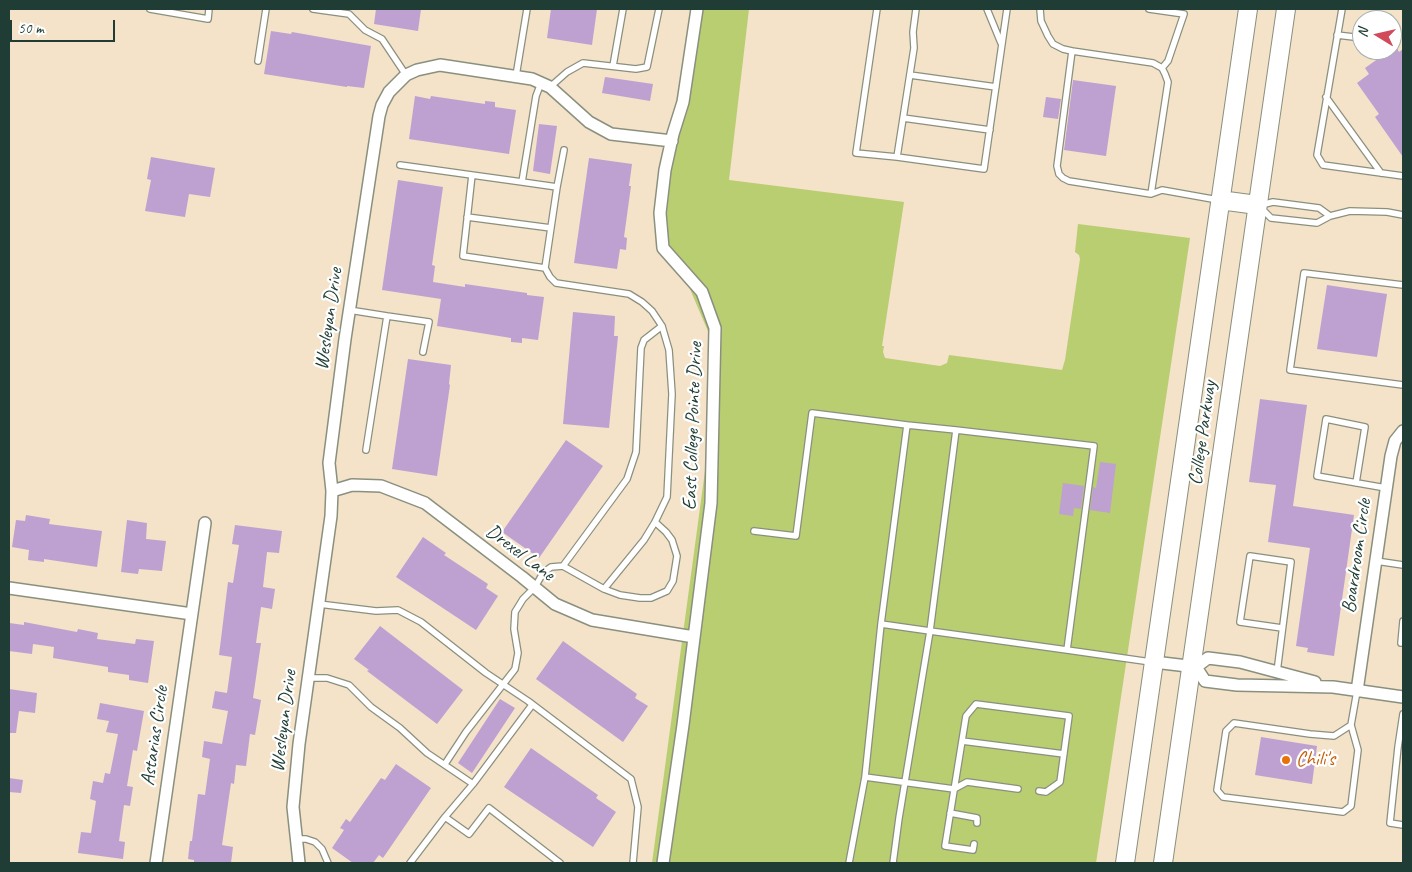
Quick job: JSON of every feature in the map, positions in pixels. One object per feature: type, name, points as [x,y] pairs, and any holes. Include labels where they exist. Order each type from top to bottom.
[{"type":"main road","name":"College Parkway","points":[[1126,863],[1248,9]]},
{"type":"main road","name":"College Parkway","points":[[1163,863],[1194,667],[1257,205],[1286,9]]},
{"type":"main road","points":[[1220,200],[1257,205]]},
{"type":"street","name":"East College Pointe Drive","points":[[663,863],[711,503],[714,433],[713,375],[715,328],[702,292],[663,248],[660,213],[665,170],[684,102],[697,9]]},
{"type":"street","name":"Wesleyan Drive","points":[[299,863],[293,806],[308,678],[331,516],[332,491],[329,463],[349,310],[382,105],[389,92],[406,75],[417,70],[440,65],[532,79],[546,85],[589,122],[610,134],[672,141]]},
{"type":"street","name":"Boardroom Circle","points":[[1357,690],[1386,488],[1395,441],[1403,431]]},
{"type":"street","name":"Drexel Lane","points":[[332,491],[352,485],[381,486],[425,503],[555,604],[592,620],[694,637]]},
{"type":"street","name":"Astarias Circle","points":[[156,863],[205,523]]},
{"type":"street","points":[[9,588],[192,614]]},
{"type":"street","points":[[1154,662],[1194,667],[1208,658],[1240,662],[1333,687]]},
{"type":"street","points":[[1194,667],[1204,681],[1237,685],[1333,687],[1403,697]]},
{"type":"lane","points":[[150,9],[208,19],[209,9]]},
{"type":"lane","points":[[258,61],[266,9]]},
{"type":"lane","points":[[313,9],[349,11],[365,30],[382,39],[406,75]]},
{"type":"lane","points":[[516,76],[526,9]]},
{"type":"lane","points":[[613,66],[623,9]]},
{"type":"lane","points":[[522,182],[536,96],[546,85],[583,62],[636,69],[647,67],[659,9]]},
{"type":"lane","points":[[877,9],[856,152],[897,156],[984,170],[1007,9]]},
{"type":"lane","points":[[897,156],[914,48],[913,32],[916,9]]},
{"type":"lane","points":[[987,9],[986,11],[1001,43]]},
{"type":"lane","points":[[1040,9],[1041,21],[1048,36],[1053,44],[1062,49],[1153,64],[1162,68],[1168,82],[1151,194]]},
{"type":"lane","points":[[1149,9],[1184,11],[1168,61],[1162,68]]},
{"type":"lane","points":[[1342,9],[1317,156],[1323,165],[1403,176]]},
{"type":"lane","points":[[1337,35],[1352,37]]},
{"type":"lane","points":[[1072,51],[1057,166],[1059,174],[1069,181],[1151,194],[1162,190],[1220,200]]},
{"type":"lane","points":[[910,75],[996,87]]},
{"type":"lane","points":[[1326,98],[1381,173]]},
{"type":"lane","points":[[903,118],[990,130]]},
{"type":"lane","points":[[564,150],[546,268],[550,276],[556,283],[629,294],[642,302],[652,311],[662,326],[669,350],[672,394],[667,497],[656,522],[604,589]]},
{"type":"lane","points":[[400,165],[557,187]]},
{"type":"lane","points":[[472,175],[463,256],[546,268]]},
{"type":"lane","points":[[1257,205],[1273,202],[1319,208],[1330,216]]},
{"type":"lane","points":[[1257,205],[1271,218],[1317,223],[1330,216],[1350,211],[1387,212],[1403,215]]},
{"type":"lane","points":[[467,216],[551,228]]},
{"type":"lane","points":[[1403,285],[1304,273],[1290,370],[1403,385]]},
{"type":"lane","points":[[349,310],[429,322],[423,352]]},
{"type":"lane","points":[[366,450],[387,316]]},
{"type":"lane","points":[[563,566],[627,479],[636,452],[641,348],[644,340],[662,326]]},
{"type":"lane","points":[[754,531],[796,536],[812,413],[1094,446],[1066,650]]},
{"type":"lane","points":[[1356,483],[1365,427],[1326,419],[1317,476],[1356,483],[1386,488]]},
{"type":"lane","points":[[849,863],[865,778],[881,624],[907,425]]},
{"type":"lane","points":[[893,863],[930,631],[956,430]]},
{"type":"lane","points":[[445,764],[502,684],[515,669],[518,653],[514,629],[515,612],[523,599],[535,587],[542,573],[550,566],[563,566],[604,589],[620,595],[651,598],[667,591],[673,581],[677,556],[672,540],[656,522]]},
{"type":"lane","points":[[1277,672],[1292,562],[1250,556],[1240,622],[1282,628]]},
{"type":"lane","points":[[1376,561],[1403,565]]},
{"type":"lane","points":[[318,604],[376,611],[398,610],[421,622],[631,779],[638,806],[633,863]]},
{"type":"lane","points":[[1401,642],[1403,621]]},
{"type":"lane","points":[[881,624],[1154,662]]},
{"type":"lane","points":[[308,678],[326,678],[349,685],[371,707],[400,728],[427,753],[473,784]]},
{"type":"lane","points":[[1351,725],[1334,736],[1234,723],[1226,731],[1217,790],[1223,797],[1343,812],[1351,806],[1358,750],[1351,725],[1357,690]]},
{"type":"lane","points":[[974,844],[973,850],[945,846],[966,716],[976,704],[1069,716],[1060,782],[1046,792],[1039,791]]},
{"type":"lane","points":[[410,863],[473,784],[532,705]]},
{"type":"lane","points":[[1403,714],[1401,748],[1390,824],[1403,825]]},
{"type":"lane","points":[[962,741],[1064,754]]},
{"type":"lane","points":[[865,778],[954,789],[967,782],[1018,789]]},
{"type":"lane","points":[[445,817],[469,834],[489,808],[560,863]]},
{"type":"lane","points":[[950,813],[977,818],[977,823]]},
{"type":"lane","points":[[295,839],[315,842],[322,849],[328,863]]},
{"type":"green space","points":[[691,9],[749,9],[729,180],[904,202],[882,346],[884,346],[885,358],[940,366],[947,363],[949,355],[1062,370],[1080,259],[1079,255],[1075,252],[1078,224],[1190,238],[1096,863],[652,863],[710,434],[710,336],[690,289],[660,240],[659,200],[682,93]]},
{"type":"building","points":[[376,9],[421,9],[418,31],[374,24]]},
{"type":"building","points":[[551,9],[597,9],[592,45],[547,38]]},
{"type":"building","points":[[271,31],[291,34],[292,32],[371,46],[364,88],[264,74]]},
{"type":"building","points":[[1403,49],[1403,157],[1375,117],[1379,114],[1357,83],[1369,74],[1365,68],[1376,60],[1402,60]]},
{"type":"building","points":[[605,77],[653,84],[650,101],[602,93]]},
{"type":"building","points":[[1073,80],[1116,86],[1106,156],[1064,150]]},
{"type":"building","points":[[415,96],[430,99],[431,96],[485,104],[485,101],[495,102],[495,107],[516,110],[509,154],[409,139]]},
{"type":"building","points":[[1046,97],[1061,99],[1058,119],[1043,117]]},
{"type":"building","points":[[539,124],[557,126],[550,174],[533,171]]},
{"type":"building","points":[[151,157],[215,168],[210,197],[189,194],[185,217],[145,211],[151,180],[147,179]]},
{"type":"building","points":[[589,158],[632,164],[624,237],[627,238],[626,250],[620,249],[617,269],[574,263]]},
{"type":"building","points":[[398,180],[443,187],[432,265],[435,266],[433,282],[465,287],[465,284],[544,297],[538,340],[522,338],[522,343],[511,342],[511,338],[437,326],[441,299],[382,290]]},
{"type":"building","points":[[1327,285],[1387,294],[1377,357],[1317,349]]},
{"type":"building","points":[[573,312],[615,316],[614,336],[618,336],[609,428],[563,424]]},
{"type":"building","points":[[408,359],[451,365],[450,385],[437,476],[392,469]]},
{"type":"building","points":[[1260,399],[1307,405],[1293,506],[1354,515],[1334,656],[1307,652],[1308,648],[1296,646],[1310,548],[1268,542],[1276,485],[1249,482]]},
{"type":"building","points":[[566,440],[603,466],[539,558],[502,532]]},
{"type":"building","points":[[1100,462],[1116,464],[1110,513],[1090,510],[1093,487],[1096,488]]},
{"type":"building","points":[[1063,483],[1084,486],[1081,509],[1074,508],[1073,516],[1059,514]]},
{"type":"building","points":[[26,515],[50,519],[49,524],[102,531],[97,567],[44,559],[44,562],[28,560],[29,550],[12,547],[16,520],[25,521]]},
{"type":"building","points":[[127,520],[147,523],[146,539],[166,541],[162,571],[139,569],[138,574],[121,572]]},
{"type":"building","points":[[235,525],[282,531],[279,553],[267,552],[263,587],[275,589],[272,609],[261,607],[256,643],[261,643],[253,698],[261,700],[255,735],[250,734],[246,766],[236,765],[234,784],[231,783],[222,845],[233,847],[231,863],[194,863],[194,860],[188,859],[190,841],[192,841],[198,794],[205,795],[210,759],[202,757],[204,741],[222,744],[228,711],[212,708],[215,691],[227,693],[232,657],[219,655],[228,582],[233,583],[239,545],[232,544]]},
{"type":"building","points":[[423,537],[446,553],[444,555],[488,584],[486,588],[498,596],[476,630],[396,577]]},
{"type":"building","points":[[24,622],[77,632],[78,629],[98,633],[97,639],[135,644],[136,639],[154,641],[148,683],[129,680],[129,675],[108,672],[108,667],[53,658],[54,647],[33,644],[32,654],[9,651],[9,623],[24,625]]},
{"type":"building","points":[[380,626],[463,690],[437,724],[354,659]]},
{"type":"building","points":[[563,641],[637,694],[635,698],[648,706],[623,742],[536,679]]},
{"type":"building","points":[[9,689],[37,693],[35,713],[19,711],[16,733],[9,733]]},
{"type":"building","points":[[500,699],[515,708],[472,773],[458,763]]},
{"type":"building","points":[[100,703],[144,711],[137,751],[133,750],[127,786],[133,787],[130,806],[124,805],[119,841],[125,842],[123,859],[78,853],[81,832],[91,833],[96,801],[90,799],[93,781],[103,783],[105,773],[110,774],[118,734],[106,732],[109,721],[97,719]]},
{"type":"building","name":"Chili's","points":[[1261,737],[1317,746],[1312,784],[1255,775]]},
{"type":"building","points":[[531,748],[598,795],[596,798],[616,812],[593,847],[504,787]]},
{"type":"building","points":[[396,764],[431,788],[383,858],[379,855],[373,863],[353,863],[332,848],[344,830],[340,828],[346,819],[350,822],[381,778],[385,780]]},
{"type":"building","points":[[9,778],[23,780],[21,793],[9,792]]},
{"type":"place","name":"Chili's","points":[[1286,760]]}]
